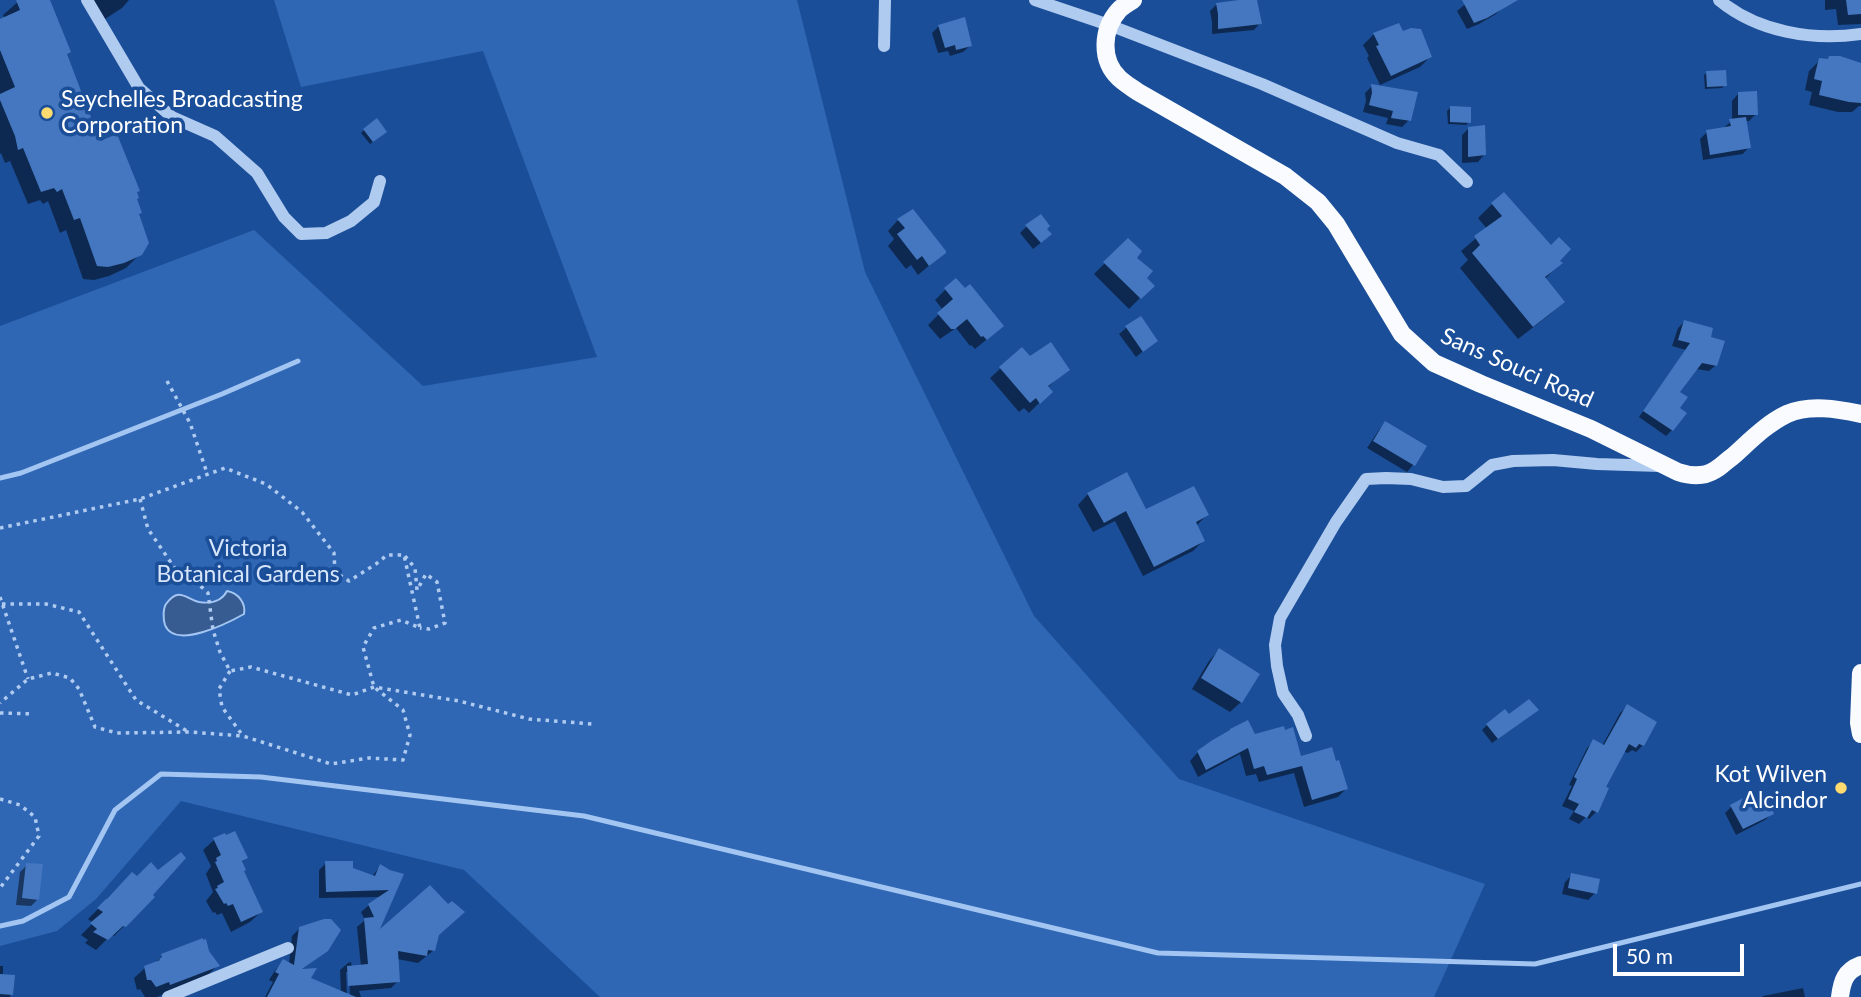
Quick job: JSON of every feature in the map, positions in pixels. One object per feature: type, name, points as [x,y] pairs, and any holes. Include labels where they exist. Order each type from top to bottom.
[{"type":"main road","points":[[1109,25],[1120,9],[1133,0]]},
{"type":"main road","name":"Sans Souci Road","points":[[1109,25],[1105,53],[1117,77],[1138,92],[1285,176],[1318,202],[1336,224],[1402,334],[1434,363],[1591,429],[1688,475],[1715,470],[1771,423],[1790,413],[1817,408],[1861,414]]},
{"type":"main road","points":[[1861,673],[1861,734]]},
{"type":"main road","points":[[1840,997],[1843,978],[1861,965]]},
{"type":"street","points":[[87,0],[139,88],[172,117],[215,135],[257,173],[284,217],[301,234],[326,233],[351,221],[374,202],[380,181]]},
{"type":"street","points":[[884,46],[885,0]]},
{"type":"street","points":[[1035,0],[1109,25],[1273,89],[1397,143],[1439,155],[1467,181]]},
{"type":"street","points":[[1718,0],[1763,26],[1792,33],[1839,37],[1861,34]]},
{"type":"street","points":[[1306,736],[1298,715],[1283,693],[1277,666],[1275,645],[1280,618],[1336,522],[1366,479],[1411,479],[1443,486],[1466,485],[1492,465],[1513,461],[1553,460],[1667,466]]},
{"type":"street","points":[[168,997],[288,948]]},
{"type":"path","points":[[167,380],[190,422],[207,473]]},
{"type":"path","points":[[0,528],[140,499],[225,468],[266,484],[302,512],[334,553],[335,572],[349,581],[387,555],[404,555],[415,568],[417,590],[426,574],[437,582],[446,623],[429,629],[401,620],[374,628],[363,647],[374,687],[402,710],[410,735],[402,761],[369,758],[331,764],[243,736],[189,732],[117,733],[94,727],[79,688],[70,678],[52,673],[28,679],[0,703]]},
{"type":"path","points":[[140,499],[148,529],[176,570],[192,578],[208,593],[213,630],[230,671]]},
{"type":"path","points":[[404,555],[420,628]]},
{"type":"path","points":[[0,597],[28,679]]},
{"type":"path","points":[[2,604],[47,604],[79,612],[136,700],[189,732]]},
{"type":"path","points":[[243,736],[222,707],[219,689],[230,671],[251,667],[352,695],[374,687],[459,701],[529,719],[592,724]]},
{"type":"path","points":[[0,713],[34,715]]},
{"type":"path","points":[[0,799],[20,805],[35,817],[39,836],[0,888]]},
{"type":"green space","name":"Victoria Botanical Gardens","points":[[274,0],[797,0],[865,272],[1034,616],[1179,779],[1485,884],[1434,997],[600,997],[464,870],[181,801],[96,899],[57,931],[0,946],[0,326],[254,230],[423,386],[597,357],[483,51],[301,87]]},
{"type":"shaded area","points":[[227,591],[241,600],[244,614],[215,628],[190,635],[171,632],[165,625],[165,606],[175,596],[182,595],[208,603],[216,601]]},
{"type":"building","name":"Seychelles Broadcasting Corporation","points":[[16,0],[50,0],[71,52],[67,54],[100,141],[117,134],[140,191],[137,192],[137,199],[142,213],[139,214],[149,243],[142,255],[108,267],[97,266],[80,218],[74,220],[62,189],[57,192],[54,188],[41,192],[23,148],[18,150],[0,100],[0,94],[15,87],[0,50],[0,19],[20,10]]},
{"type":"building","points":[[1257,0],[1262,24],[1218,29],[1216,3]]},
{"type":"building","points":[[1462,0],[1518,0],[1474,23]]},
{"type":"building","points":[[1846,0],[1861,0],[1861,14],[1848,15]]},
{"type":"building","points":[[965,17],[972,46],[956,50],[955,45],[945,48],[938,25]]},
{"type":"building","points":[[1399,23],[1403,31],[1421,29],[1432,57],[1391,76],[1376,46],[1379,45],[1373,33]]},
{"type":"building","points":[[1829,56],[1840,56],[1861,63],[1861,103],[1819,95],[1822,81],[1814,79],[1819,58],[1828,59]]},
{"type":"building","points":[[1726,70],[1727,86],[1707,87],[1706,71]]},
{"type":"building","points":[[1371,84],[1418,92],[1411,121],[1391,118],[1393,111],[1369,105]]},
{"type":"building","points":[[1757,91],[1758,115],[1738,115],[1738,92]]},
{"type":"building","points":[[1450,106],[1471,107],[1471,123],[1450,122]]},
{"type":"building","points":[[1746,117],[1751,148],[1710,155],[1706,130],[1731,126],[1729,119]]},
{"type":"building","points":[[377,118],[387,132],[373,142],[363,129]]},
{"type":"building","points":[[1485,125],[1486,155],[1468,157],[1468,127]]},
{"type":"building","points":[[1504,192],[1551,245],[1559,237],[1571,249],[1560,261],[1563,263],[1545,277],[1565,302],[1533,327],[1472,253],[1480,245],[1474,236],[1502,216],[1491,203]]},
{"type":"building","points":[[913,209],[946,251],[929,266],[922,256],[917,260],[897,234],[905,228],[897,219]]},
{"type":"building","points":[[1041,214],[1050,226],[1047,229],[1052,234],[1041,243],[1025,225]]},
{"type":"building","points":[[1128,238],[1142,251],[1137,258],[1153,271],[1147,278],[1155,286],[1141,299],[1103,262]]},
{"type":"building","points":[[956,278],[965,288],[970,284],[1004,326],[987,340],[981,337],[967,319],[955,329],[951,329],[937,313],[953,299],[944,288]]},
{"type":"building","points":[[1141,316],[1158,341],[1143,352],[1125,326]]},
{"type":"building","points":[[1684,320],[1713,328],[1711,337],[1725,341],[1717,366],[1702,363],[1680,392],[1688,397],[1680,408],[1687,413],[1673,431],[1643,411],[1690,343],[1678,340]]},
{"type":"building","points":[[1051,342],[1070,370],[1048,386],[1053,392],[1040,404],[1036,398],[1030,403],[999,367],[1022,347],[1030,356]]},
{"type":"building","points":[[1385,421],[1427,446],[1415,466],[1373,441]]},
{"type":"building","points":[[1127,472],[1146,509],[1194,486],[1209,515],[1196,522],[1205,541],[1154,567],[1126,511],[1104,523],[1087,493]]},
{"type":"building","points":[[1219,648],[1260,674],[1242,703],[1201,678]]},
{"type":"building","points":[[1529,699],[1539,710],[1498,739],[1486,724],[1505,709],[1509,714]]},
{"type":"building","points":[[1627,704],[1657,722],[1644,746],[1639,744],[1636,748],[1629,744],[1606,787],[1609,788],[1598,813],[1592,810],[1587,818],[1574,812],[1579,804],[1568,799],[1577,779],[1574,777],[1593,739],[1604,745]]},
{"type":"building","points":[[1248,720],[1255,734],[1284,726],[1285,730],[1293,727],[1301,756],[1332,747],[1348,789],[1312,800],[1302,766],[1267,775],[1264,766],[1254,769],[1248,748],[1206,770],[1197,751]]},
{"type":"building","points":[[1764,791],[1774,814],[1743,829],[1730,805]]},
{"type":"building","points":[[235,831],[248,858],[242,861],[246,870],[244,871],[263,912],[241,922],[233,904],[224,904],[215,889],[224,882],[215,862],[221,855],[213,838]]},
{"type":"building","points":[[181,852],[186,858],[153,895],[155,897],[126,927],[123,926],[108,940],[93,932],[97,929],[90,923],[103,912],[97,908],[132,872],[137,876],[151,862],[158,870]]},
{"type":"building","points":[[325,861],[353,861],[353,868],[375,876],[380,864],[404,874],[380,929],[430,885],[448,904],[452,901],[465,912],[439,935],[435,951],[428,950],[427,956],[398,951],[400,982],[348,986],[347,966],[368,964],[364,918],[374,917],[368,904],[389,890],[326,892]]},
{"type":"building","points":[[26,863],[43,864],[39,900],[22,898]]},
{"type":"building","points":[[1571,873],[1600,879],[1597,894],[1568,888]]},
{"type":"building","points":[[331,919],[341,930],[328,951],[302,969],[317,968],[311,978],[356,997],[267,997],[279,974],[275,972],[283,959],[294,965],[299,927]]},
{"type":"building","points":[[203,938],[220,966],[170,985],[169,982],[156,987],[151,980],[147,980],[144,966],[160,960],[161,954]]},
{"type":"building","points":[[0,974],[15,975],[13,995],[0,994]]},
{"type":"waterway","points":[[0,478],[21,473],[222,394],[298,361]]},
{"type":"waterway","points":[[0,926],[23,921],[69,897],[115,810],[161,774],[261,777],[584,816],[1158,953],[1535,964],[1861,884]]},
{"type":"place","name":"Seychelles Broadcasting Corporation","points":[[47,113]]},
{"type":"place","name":"Kot Wilven Alcindor","points":[[1841,788]]}]
